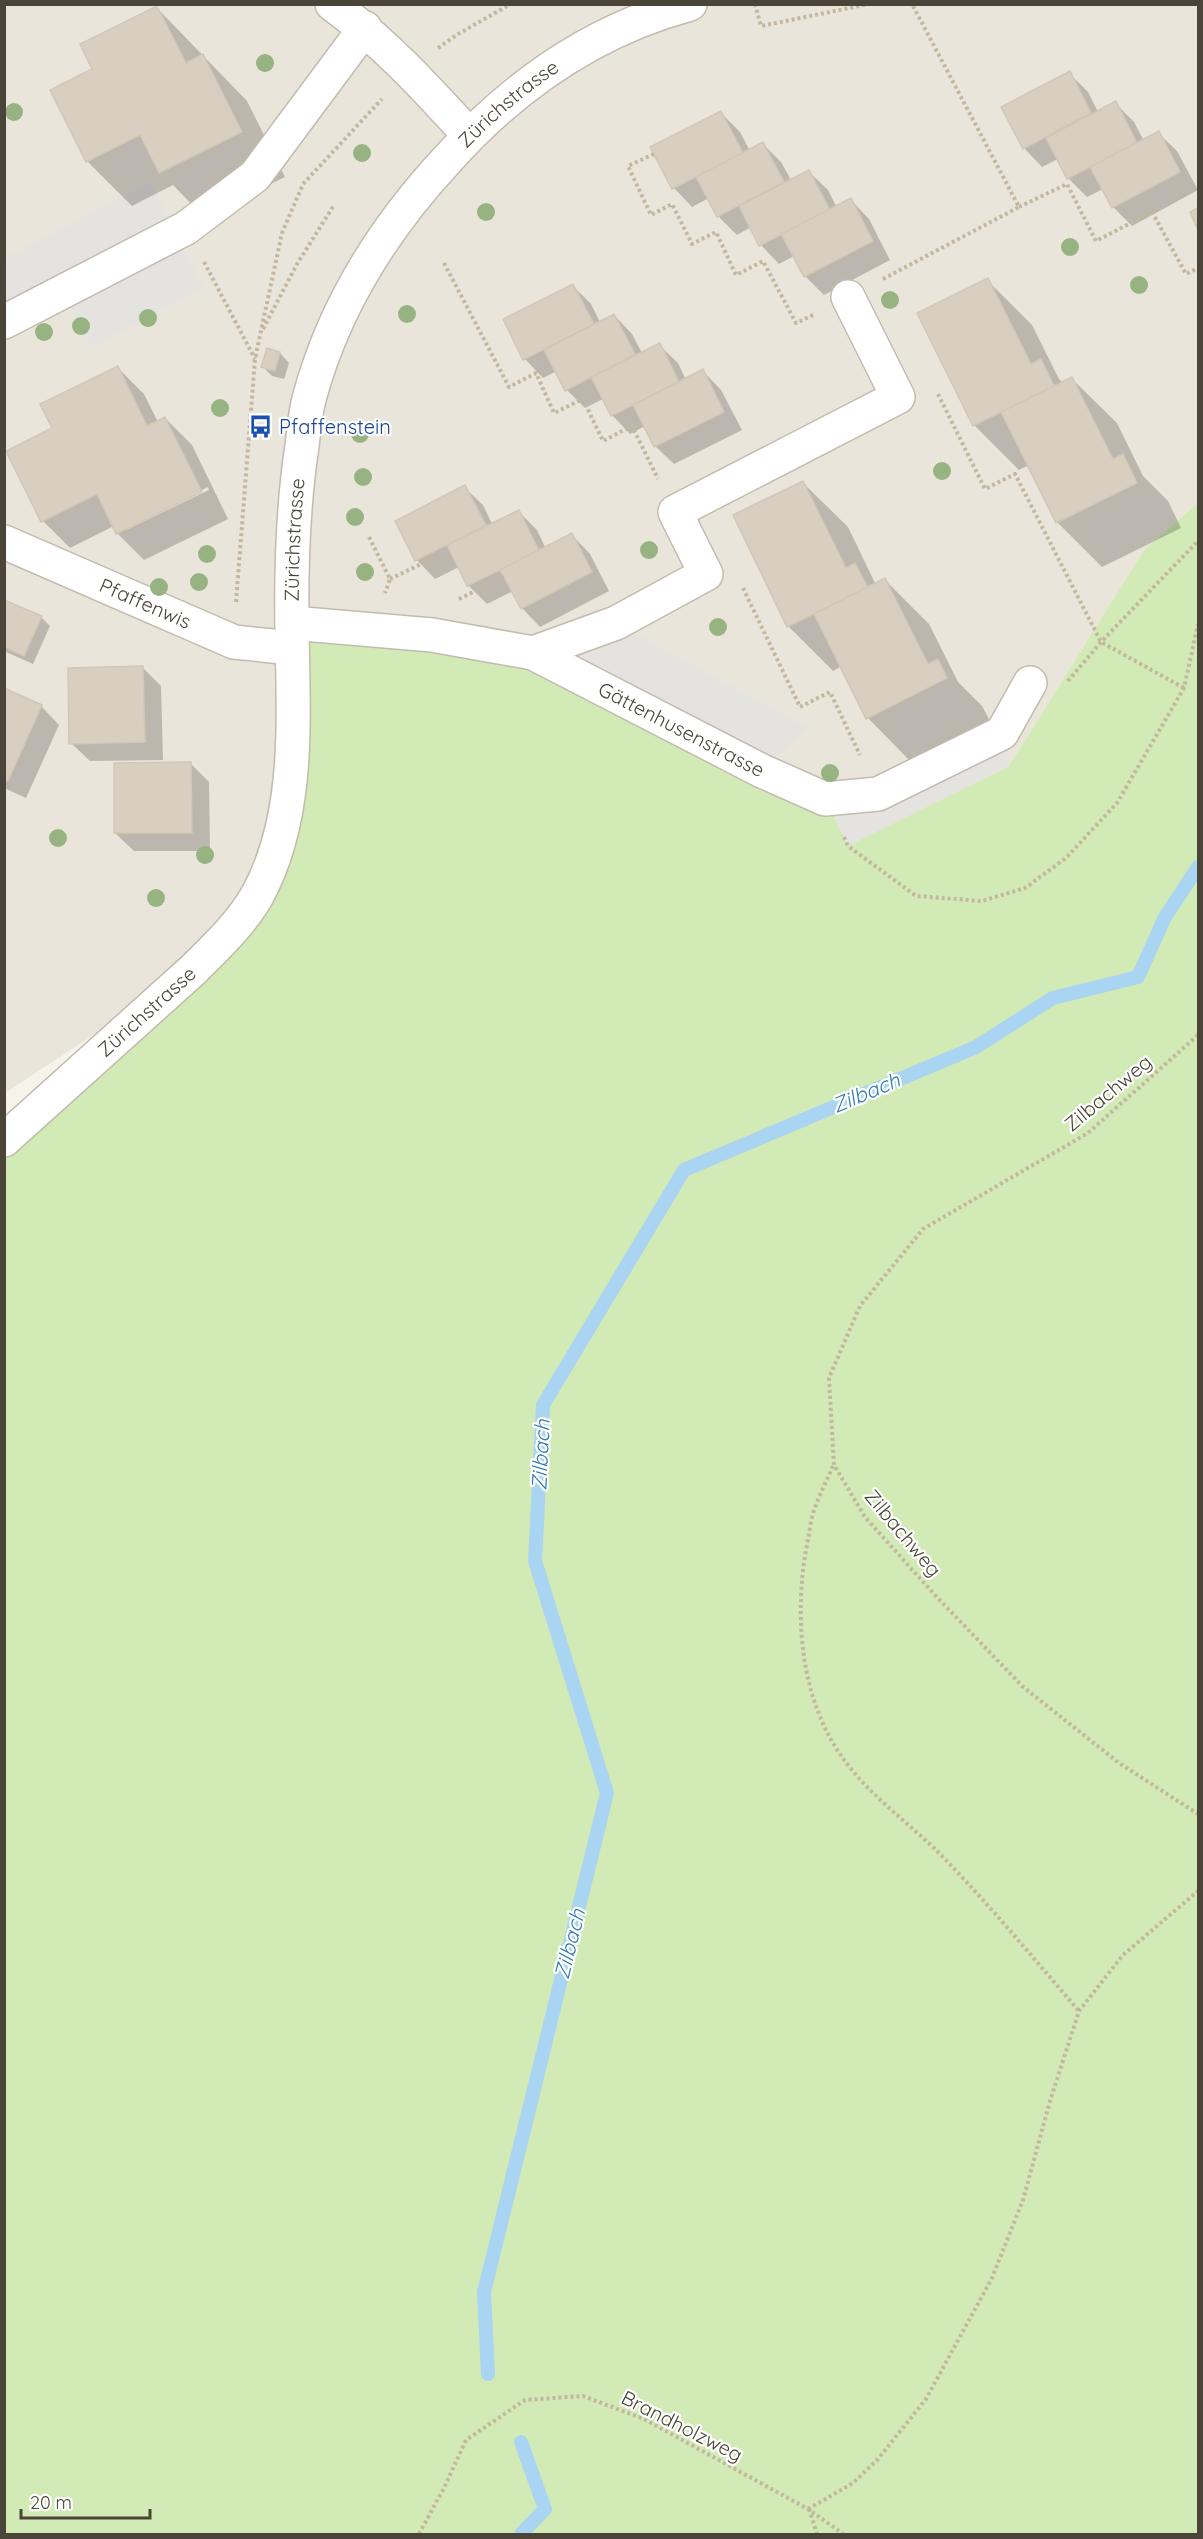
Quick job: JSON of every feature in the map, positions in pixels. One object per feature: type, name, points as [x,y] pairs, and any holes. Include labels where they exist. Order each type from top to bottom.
[{"type":"street","points":[[332,4],[365,28],[410,70],[469,135]]},
{"type":"street","name":"Zürichstrasse","points":[[4,1140],[220,943],[256,897],[268,872],[285,815],[293,751],[292,635],[297,484],[309,401],[338,319],[372,254],[425,183],[469,135],[534,79],[608,34],[690,4]]},
{"type":"street","points":[[4,322],[186,228],[255,176],[365,28]]},
{"type":"street","points":[[532,653],[616,622],[706,574],[675,512],[898,397],[848,297]]},
{"type":"street","name":"Pfaffenwis","points":[[4,542],[234,642],[292,635]]},
{"type":"street","name":"Gättenhusenstrasse","points":[[292,635],[371,630],[432,635],[532,653],[762,771],[825,798],[878,794],[1002,733],[1030,683]]},
{"type":"path","points":[[755,4],[760,26],[869,4]]},
{"type":"path","points":[[912,4],[1019,207]]},
{"type":"path","points":[[654,154],[628,166],[651,215],[672,204],[692,244],[716,232],[736,275],[764,261],[796,323],[1067,184],[1096,241],[1152,212],[1186,274],[1198,268]]},
{"type":"path","points":[[260,335],[297,264],[334,204]]},
{"type":"path","points":[[186,228],[255,359]]},
{"type":"path","points":[[444,263],[509,387],[536,373],[554,413],[583,399],[603,441],[632,426],[675,512]]},
{"type":"path","points":[[898,397],[932,381],[986,489],[1015,474],[1101,642],[1184,688]]},
{"type":"path","points":[[369,537],[390,579]]},
{"type":"path","points":[[1062,688],[1101,642],[1198,541]]},
{"type":"path","points":[[371,630],[390,579],[438,556]]},
{"type":"path","points":[[706,574],[731,563],[800,707],[830,692],[878,794]]},
{"type":"path","points":[[825,798],[848,846],[916,896],[982,901],[1025,888],[1066,858],[1117,803],[1184,688],[1198,624]]},
{"type":"path","name":"Zilbachweg","points":[[1198,1035],[1088,1134],[923,1229],[860,1306],[829,1378],[834,1465],[865,1517],[934,1594],[1022,1686],[1119,1763],[1198,1814]]},
{"type":"path","points":[[834,1465],[814,1509],[803,1562],[801,1643],[810,1686],[820,1714],[846,1763],[865,1786],[905,1820],[986,1902],[1079,2011]]},
{"type":"path","points":[[817,2535],[808,2509],[853,2483],[878,2459],[926,2398],[992,2278],[1023,2200],[1050,2100],[1079,2011],[1123,1955],[1198,1891]]},
{"type":"path","name":"Brandholzweg","points":[[419,2535],[466,2440],[525,2400],[571,2396],[583,2396],[644,2419],[808,2509],[843,2535]]},
{"type":"shaded area","points":[[5,5],[1198,5],[1198,503],[1144,550],[1009,766],[278,844],[193,970],[5,1093]]},
{"type":"shaded area","points":[[151,182],[203,288],[93,347],[63,292],[5,322],[5,258]]},
{"type":"shaded area","points":[[616,623],[808,728],[762,771],[533,653]]},
{"type":"shaded area","points":[[1002,733],[1009,766],[848,846],[825,799]]},
{"type":"green space","points":[[1198,503],[1198,2534],[5,2534],[4,1140],[268,872],[292,623],[533,653],[825,799],[848,845],[1009,766],[1144,550]]},
{"type":"building","points":[[157,6],[186,63],[203,54],[242,132],[159,173],[140,135],[86,162],[50,90],[92,69],[80,44]]},
{"type":"building","points":[[1070,71],[1091,113],[1023,149],[1001,107]]},
{"type":"building","points":[[1116,101],[1137,143],[1067,179],[1046,138]]},
{"type":"building","points":[[721,111],[743,153],[672,189],[650,147]]},
{"type":"building","points":[[1159,131],[1180,172],[1112,208],[1090,167]]},
{"type":"building","points":[[763,142],[784,182],[717,217],[696,177]]},
{"type":"building","points":[[809,170],[830,210],[759,246],[739,206]]},
{"type":"building","points":[[851,198],[873,241],[804,277],[781,234]]},
{"type":"building","points":[[1198,208],[1198,230],[1190,212]]},
{"type":"building","points":[[988,278],[1031,364],[1041,359],[1054,386],[973,426],[917,313]]},
{"type":"building","points":[[573,284],[594,324],[523,360],[503,319]]},
{"type":"building","points":[[614,314],[635,354],[565,391],[544,350]]},
{"type":"building","points":[[660,343],[679,382],[611,416],[591,377]]},
{"type":"building","points":[[267,348],[280,352],[275,371],[261,367]]},
{"type":"building","points":[[118,366],[147,426],[165,417],[202,492],[116,534],[97,494],[41,522],[6,451],[52,428],[40,404]]},
{"type":"building","points":[[703,369],[724,412],[654,447],[633,405]]},
{"type":"building","points":[[1072,377],[1113,459],[1123,454],[1137,483],[1056,523],[1001,412]]},
{"type":"building","points":[[803,481],[846,568],[855,563],[868,588],[787,627],[733,515]]},
{"type":"building","points":[[465,485],[486,525],[415,561],[395,521]]},
{"type":"building","points":[[519,510],[539,551],[467,586],[447,545]]},
{"type":"building","points":[[572,533],[592,572],[521,609],[500,570]]},
{"type":"building","points":[[885,578],[928,664],[938,659],[947,678],[866,719],[814,614]]},
{"type":"building","points":[[4,600],[42,616],[24,656],[4,647]]},
{"type":"building","points":[[143,666],[145,742],[69,744],[68,668]]},
{"type":"building","points":[[4,688],[42,705],[8,781],[4,779]]},
{"type":"building","points":[[191,762],[192,833],[114,833],[114,763]]},
{"type":"waterway","name":"Zilbach","points":[[488,2374],[484,2292],[607,1793],[535,1561],[543,1405],[684,1170],[976,1047],[1053,998],[1138,977],[1165,917],[1198,867]]},
{"type":"waterway","name":"Zilbach","points":[[521,2442],[545,2509],[521,2534]]},
{"type":"place","name":"Pfaffenstein","points":[[261,427]]}]
